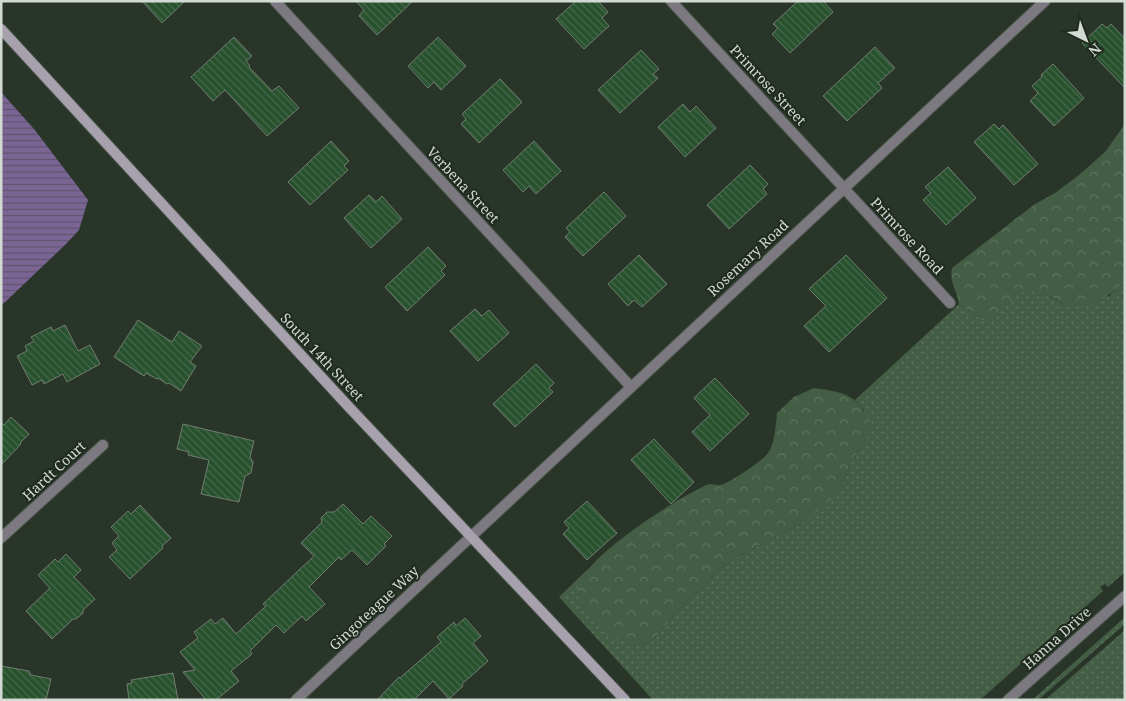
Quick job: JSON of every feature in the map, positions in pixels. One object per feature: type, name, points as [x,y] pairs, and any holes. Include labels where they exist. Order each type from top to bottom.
[{"type":"main road","name":"South 14th Street","points":[[1,29],[342,399],[624,700]]},
{"type":"street","name":"Verbena Street","points":[[274,1],[631,386]]},
{"type":"street","name":"Primrose Street","points":[[672,1],[844,188]]},
{"type":"street","name":"Rosemary Road","points":[[471,536],[1045,1]]},
{"type":"street","name":"Primrose Road","points":[[844,188],[950,303]]},
{"type":"street","name":"Hardt Court","points":[[1,538],[103,445]]},
{"type":"street","name":"Gingoteague Way","points":[[296,700],[471,536]]},
{"type":"street","name":"Hanna Drive","points":[[1008,700],[1125,596]]},
{"type":"green space","points":[[1125,124],[1125,278],[1116,290],[1094,304],[1069,308],[1052,297],[1034,291],[1022,292],[1000,308],[992,318],[984,321],[959,304],[952,282],[952,268],[1035,204],[1055,193],[1079,175],[1105,152]]},
{"type":"green space","points":[[1125,278],[1125,572],[1108,587],[1105,584],[1100,587],[1103,591],[980,700],[653,700],[559,597],[589,568],[581,582],[640,646],[655,638],[686,601],[706,586],[717,570],[739,556],[803,522],[841,487],[852,460],[863,445],[864,410],[855,400],[959,304],[984,321],[1016,295],[1027,291],[1040,292],[1069,308],[1109,296]]},
{"type":"green space","points":[[814,388],[851,397],[862,408],[873,427],[852,460],[841,487],[827,504],[803,522],[739,556],[717,570],[706,586],[686,601],[655,638],[640,646],[616,637],[603,628],[592,616],[578,593],[582,579],[592,565],[607,550],[664,509],[706,485],[725,483],[760,461],[768,453],[772,445],[777,413],[794,397]]},
{"type":"green space","points":[[1125,617],[1125,624],[1038,700],[1032,700]]},
{"type":"green space","points":[[1125,630],[1125,700],[1045,700]]},
{"type":"shaded area","points":[[1,92],[34,129],[88,200],[79,230],[1,306]]},
{"type":"building","points":[[142,1],[185,1],[162,23]]},
{"type":"building","points":[[356,1],[413,1],[377,35],[359,16],[364,10]]},
{"type":"building","points":[[576,1],[598,1],[608,12],[602,18],[609,26],[584,49],[556,19]]},
{"type":"building","points":[[798,1],[823,1],[833,12],[790,53],[772,34],[778,28],[773,24]]},
{"type":"building","points":[[1102,24],[1107,28],[1111,24],[1125,39],[1125,88],[1082,43]]},
{"type":"building","points":[[234,37],[252,56],[246,61],[249,67],[272,91],[279,86],[299,108],[267,136],[225,90],[213,101],[191,77]]},
{"type":"building","points":[[438,37],[466,66],[441,90],[434,82],[428,88],[408,66]]},
{"type":"building","points":[[875,47],[895,68],[878,83],[882,88],[847,121],[823,96]]},
{"type":"building","points":[[641,50],[659,69],[653,74],[658,78],[620,113],[598,90]]},
{"type":"building","points":[[1053,64],[1084,98],[1054,126],[1030,101],[1038,93],[1032,86]]},
{"type":"building","points":[[500,79],[522,102],[479,143],[461,124],[466,119],[462,114]]},
{"type":"building","points":[[683,104],[690,112],[696,106],[716,128],[685,157],[658,127]]},
{"type":"building","points":[[994,124],[999,129],[1003,125],[1038,164],[1014,185],[974,142]]},
{"type":"building","points":[[331,141],[349,161],[344,166],[348,170],[310,205],[288,182]]},
{"type":"building","points":[[534,141],[561,171],[536,194],[529,186],[523,192],[503,170]]},
{"type":"building","points":[[750,165],[768,184],[763,189],[767,194],[729,229],[707,205]]},
{"type":"building","points":[[948,167],[976,198],[946,225],[923,200],[931,193],[925,187]]},
{"type":"building","points":[[604,192],[626,216],[583,256],[565,237],[570,232],[566,228]]},
{"type":"building","points":[[369,195],[376,202],[382,196],[402,219],[371,248],[344,218]]},
{"type":"building","points":[[428,247],[446,266],[441,271],[445,275],[407,311],[385,287]]},
{"type":"building","points":[[639,255],[667,284],[642,307],[634,300],[628,306],[608,284]]},
{"type":"building","points":[[846,255],[887,298],[829,352],[804,326],[826,306],[809,289]]},
{"type":"building","points":[[475,309],[482,316],[489,310],[509,333],[478,361],[450,331]]},
{"type":"building","points":[[138,320],[172,342],[179,331],[202,346],[190,362],[196,366],[181,391],[169,383],[167,384],[146,373],[144,376],[114,357]]},
{"type":"building","points":[[65,325],[78,351],[90,345],[100,364],[67,382],[63,374],[44,384],[42,380],[32,385],[17,356],[27,351],[25,346],[34,341],[31,337],[51,327],[53,331]]},
{"type":"building","points":[[536,364],[554,383],[549,388],[553,392],[515,427],[493,404]]},
{"type":"building","points":[[715,378],[749,414],[710,451],[692,432],[710,415],[694,398]]},
{"type":"building","points":[[11,417],[29,434],[1,465],[1,422],[4,425]]},
{"type":"building","points":[[183,424],[254,441],[250,457],[253,462],[251,473],[245,476],[239,502],[201,494],[209,460],[188,455],[189,452],[177,449]]},
{"type":"building","points":[[654,439],[694,482],[671,504],[631,460]]},
{"type":"building","points":[[587,501],[617,533],[587,560],[563,534],[569,528],[564,522]]},
{"type":"building","points":[[343,504],[363,524],[371,516],[392,536],[384,544],[386,546],[367,565],[352,550],[341,560],[339,557],[309,587],[325,604],[306,621],[302,616],[284,633],[276,625],[250,651],[252,654],[231,671],[239,681],[216,700],[206,700],[183,672],[195,670],[180,652],[198,638],[194,632],[211,619],[215,624],[223,618],[236,634],[266,606],[263,604],[314,556],[301,543],[322,522],[321,518],[327,512],[334,512]]},
{"type":"building","points":[[140,505],[171,538],[130,579],[109,557],[117,550],[112,543],[119,536],[111,527],[128,511],[131,514]]},
{"type":"building","points":[[66,554],[81,570],[74,577],[95,599],[83,610],[83,613],[76,619],[73,619],[52,639],[26,611],[50,588],[38,575],[55,559],[58,562]]},
{"type":"building","points":[[465,618],[481,636],[473,643],[488,661],[462,684],[463,686],[449,699],[433,681],[414,700],[377,700],[399,677],[441,642],[437,637],[454,622],[456,626]]},
{"type":"building","points":[[1,666],[29,671],[31,675],[51,679],[46,700],[1,700]]},
{"type":"building","points":[[173,673],[178,700],[129,700],[127,684],[132,683],[131,680]]}]
